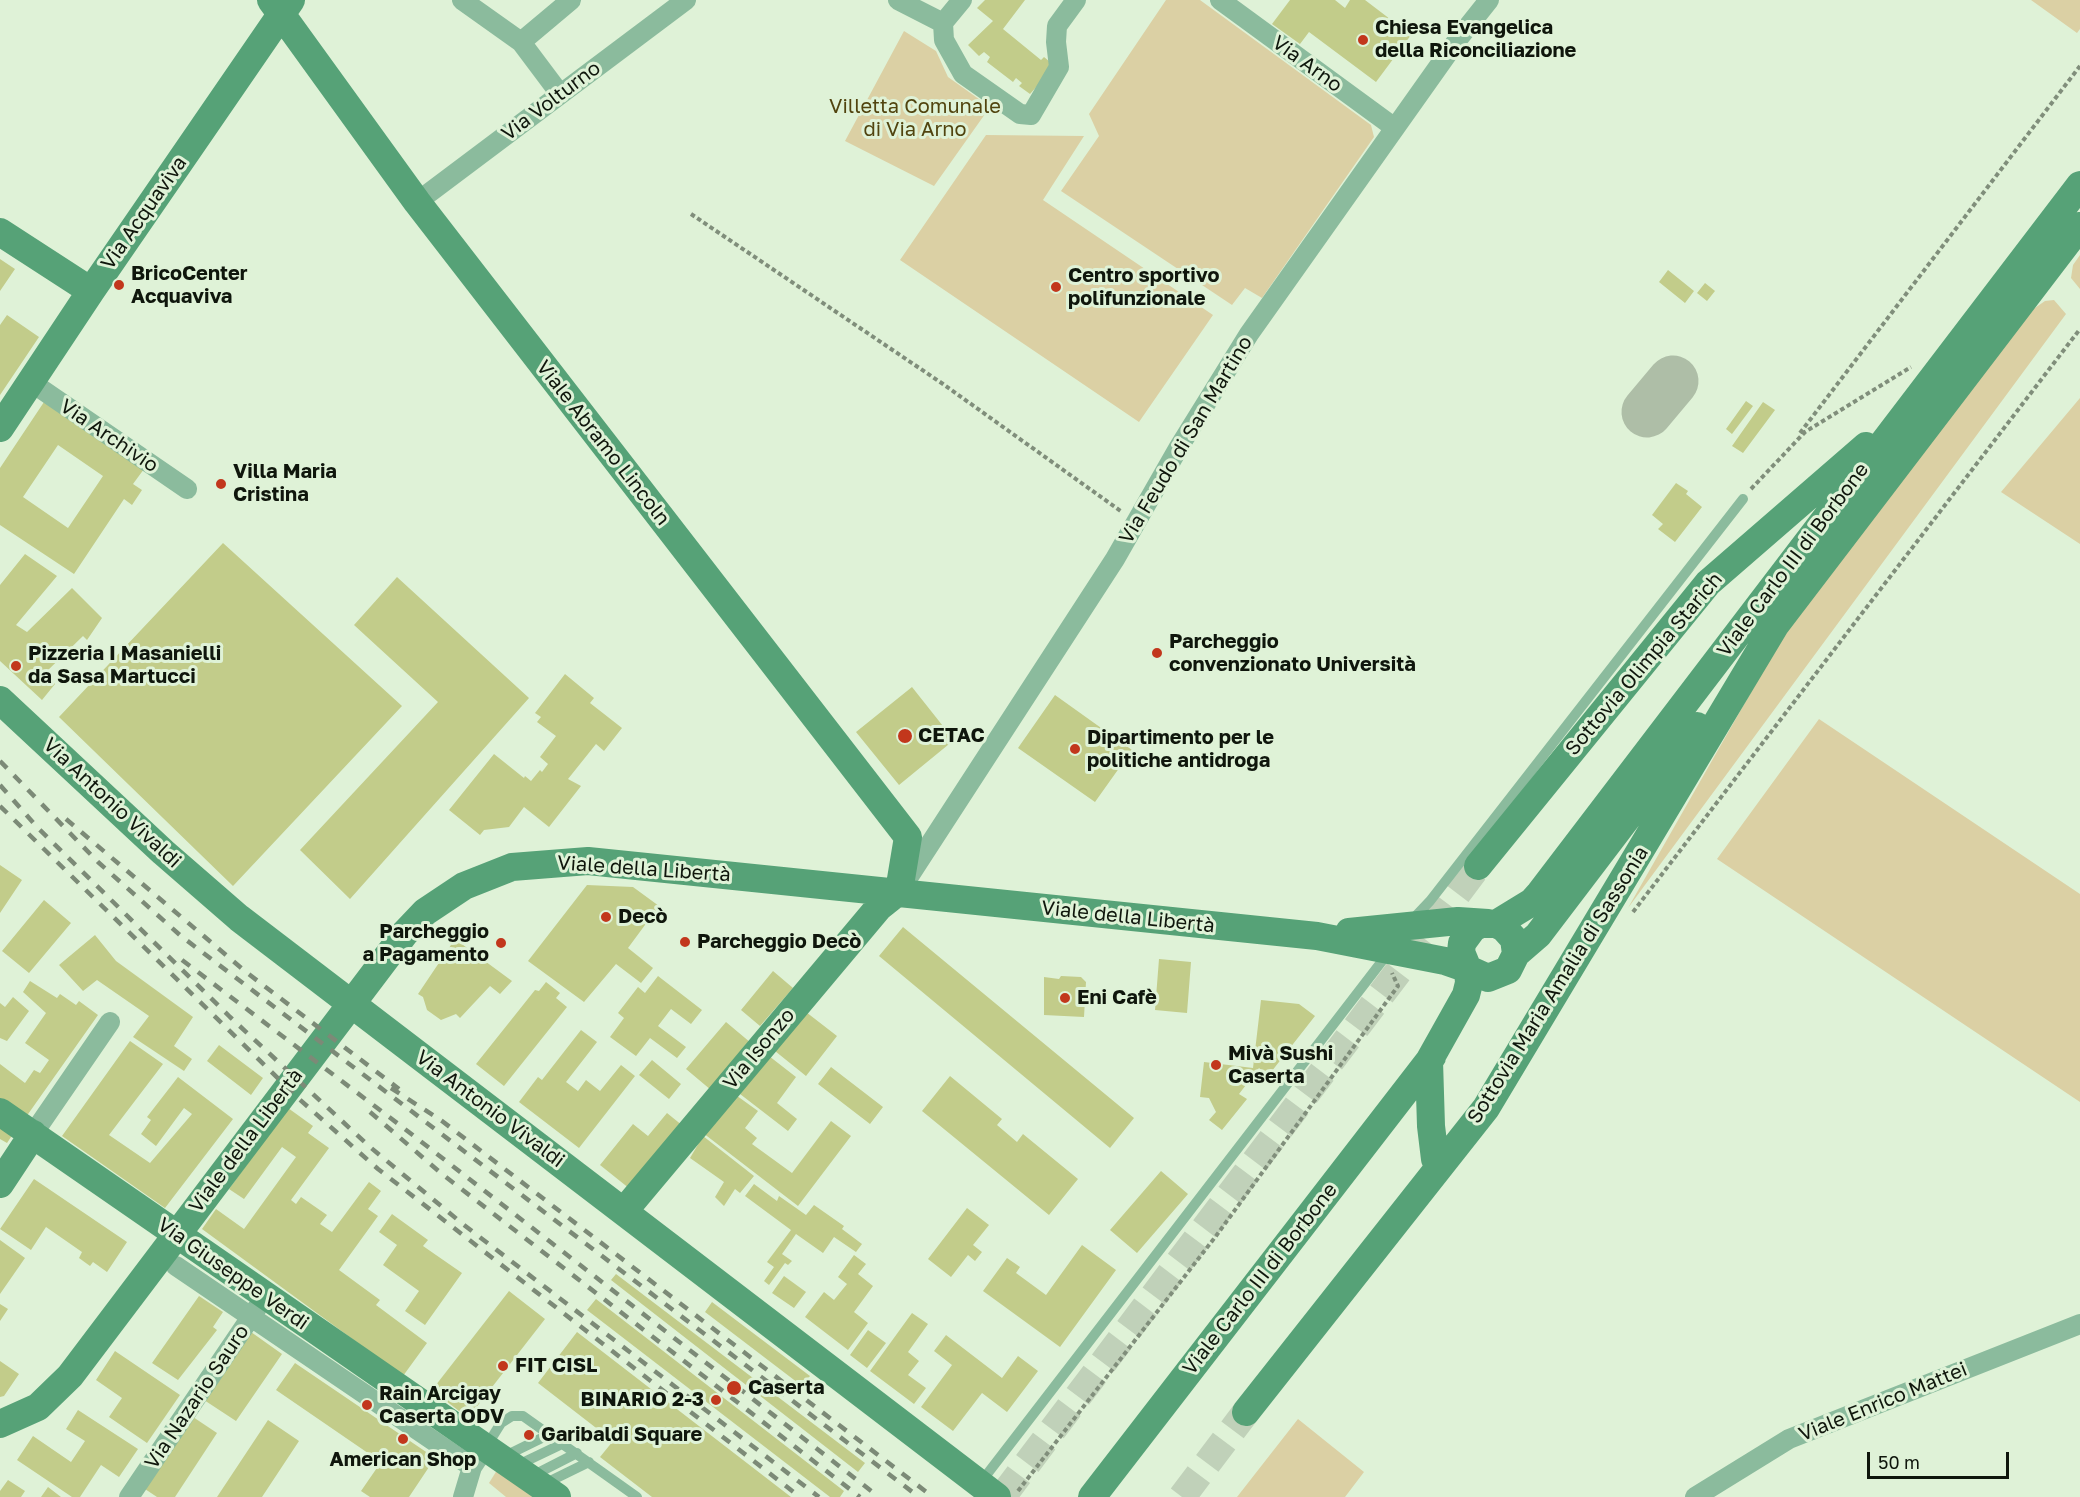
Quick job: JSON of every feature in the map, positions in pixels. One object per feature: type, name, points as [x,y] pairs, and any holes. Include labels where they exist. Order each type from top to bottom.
[{"type":"street","points":[[462,0],[521,42],[560,94]]},
{"type":"street","points":[[521,42],[571,0]]},
{"type":"street","name":"Via Volturno","points":[[417,202],[686,0]]},
{"type":"street","points":[[898,0],[943,23]]},
{"type":"street","points":[[962,0],[943,23],[944,40],[963,74],[1020,114],[1031,115],[1059,67],[1057,26],[1076,0]]},
{"type":"street","name":"Via Arno","points":[[1220,0],[1395,128]]},
{"type":"street","name":"Via Feudo di San Martino","points":[[899,891],[1115,559],[1249,334],[1458,39],[1489,0]]},
{"type":"street","name":"Viale Abramo Lincoln","points":[[281,4],[417,202],[908,837],[899,891]]},
{"type":"street","name":"Via Acquaviva","points":[[0,428],[281,4]]},
{"type":"street","name":"Viale Carlo III di Borbone","points":[[1429,1061],[1466,995],[1469,983],[1468,969],[1463,961],[1462,943],[1473,928],[1493,924],[1532,902],[1540,893],[2080,185]]},
{"type":"street","name":"Viale Carlo III di Borbone","points":[[1092,1497],[1429,1061],[1476,1013],[1512,962],[1538,935],[2080,225]]},
{"type":"street","points":[[0,232],[91,291]]},
{"type":"street","name":"Via Archivio","points":[[30,382],[187,489]]},
{"type":"street","name":"Sottovia Olimpia Starich","points":[[1478,866],[1708,583],[1908,409]]},
{"type":"street","name":"Sottovia Maria Amalia di Sassonia","points":[[1246,1412],[1486,1108],[1776,624]]},
{"type":"street","name":"Via Antonio Vivaldi","points":[[0,699],[163,852],[239,918],[989,1490]]},
{"type":"street","name":"Viale della Libertà","points":[[0,1424],[38,1407],[70,1376],[405,933],[425,912],[450,894],[488,874],[512,867],[588,861],[899,891],[938,898],[1393,945],[1468,969]]},
{"type":"street","name":"Via Isonzo","points":[[624,1211],[879,906],[899,891]]},
{"type":"street","points":[[1393,945],[1458,921],[1493,924],[1504,928],[1514,939],[1512,962],[1488,978],[1468,969]]},
{"type":"street","points":[[0,1184],[110,1022]]},
{"type":"street","points":[[1429,1061],[1431,1126],[1435,1159],[1441,1164]]},
{"type":"street","name":"Via Giuseppe Verdi","points":[[0,1112],[33,1134],[258,1307],[508,1467]]},
{"type":"street","name":"Via Giuseppe Verdi","points":[[176,1266],[258,1307]]},
{"type":"street","name":"Via Nazario Sauro","points":[[129,1497],[258,1307]]},
{"type":"street","name":"Viale Enrico Mattei","points":[[1695,1497],[1789,1439],[2080,1324]]},
{"type":"street","points":[[463,1497],[508,1467]]},
{"type":"lane","points":[[989,1490],[1393,945],[1430,901],[1743,499]]},
{"type":"lane","points":[[508,1467],[501,1423],[512,1416],[523,1416],[637,1497]]},
{"type":"lane","points":[[508,1467],[550,1434]]},
{"type":"lane","points":[[508,1467],[564,1443]]},
{"type":"lane","points":[[508,1467],[577,1453]]},
{"type":"lane","points":[[508,1467],[589,1462]]},
{"type":"path","points":[[1788,449],[2080,66]]},
{"type":"path","points":[[691,214],[943,384],[1064,473],[1136,521]]},
{"type":"path","points":[[1629,916],[2080,329]]},
{"type":"path","points":[[1743,499],[1804,432],[1913,366]]},
{"type":"path","points":[[1014,1497],[1216,1236],[1398,986],[1393,945]]},
{"type":"green space","points":[[1166,0],[1200,0],[1371,125],[1374,137],[1262,298],[1245,288],[1232,305],[1061,191],[1099,136],[1089,114]]},
{"type":"green space","points":[[2031,0],[2080,0],[2080,29],[2077,33]]},
{"type":"green space","name":"Villetta Comunale di Via Arno","points":[[904,31],[936,51],[948,77],[990,107],[934,186],[845,141]]},
{"type":"green space","name":"Centro sportivo polifunzionale","points":[[986,135],[1084,136],[1043,200],[1213,315],[1139,422],[900,260]]},
{"type":"green space","points":[[2080,255],[2080,289],[2071,278],[2073,265]]},
{"type":"green space","points":[[2054,300],[2066,314],[1628,908],[1775,650],[1810,596],[2026,314],[2045,301]]},
{"type":"green space","points":[[2080,398],[2080,544],[2001,492]]},
{"type":"green space","points":[[1819,719],[2080,894],[2080,1102],[1717,859]]},
{"type":"green space","points":[[1298,1419],[1364,1472],[1345,1497],[1237,1497]]},
{"type":"green space","points":[[499,1467],[543,1497],[506,1497],[489,1483]]},
{"type":"building","points":[[985,0],[1025,0],[1003,29],[1041,60],[1044,57],[1055,66],[1030,94],[1019,86],[1022,83],[1016,78],[1013,82],[987,62],[990,57],[984,52],[979,56],[968,45],[993,21],[977,8]]},
{"type":"building","name":"Chiesa Evangelica della Riconciliazione","points":[[1290,0],[1335,0],[1345,8],[1350,0],[1365,0],[1411,35],[1376,82],[1309,32],[1300,44],[1272,24]]},
{"type":"building","points":[[0,259],[15,269],[0,291]]},
{"type":"building","points":[[1668,270],[1694,291],[1685,303],[1659,282]]},
{"type":"building","points":[[1705,283],[1715,291],[1707,301],[1697,293]]},
{"type":"building","points":[[7,315],[39,337],[0,395],[0,325]]},
{"type":"building","points":[[1746,401],[1753,406],[1732,434],[1726,429]]},
{"type":"building","points":[[44,402],[144,469],[133,484],[142,490],[132,505],[124,499],[74,574],[0,525],[0,468]],"holes":[[[58,445],[103,476],[68,528],[23,497]]]},
{"type":"building","points":[[1763,402],[1775,410],[1743,453],[1732,446]]},
{"type":"building","points":[[1676,483],[1688,491],[1686,494],[1702,507],[1675,542],[1658,529],[1663,524],[1652,515]]},
{"type":"building","points":[[223,543],[402,706],[233,886],[59,717]]},
{"type":"building","points":[[25,554],[57,576],[16,625],[27,632],[72,588],[102,618],[87,640],[83,636],[44,674],[55,684],[42,700],[0,661],[0,585]]},
{"type":"building","points":[[397,577],[529,698],[350,899],[300,850],[438,702],[354,625]]},
{"type":"building","points":[[565,674],[594,698],[590,703],[622,728],[604,751],[596,744],[568,779],[581,786],[549,827],[524,807],[509,827],[484,830],[480,835],[449,810],[494,754],[531,781],[540,770],[542,772],[548,764],[540,757],[556,736],[537,722],[541,717],[535,713]]},
{"type":"building","name":"CETAC","points":[[912,687],[954,740],[899,785],[856,732]]},
{"type":"building","name":"Dipartimento per le politiche antidroga","points":[[1055,695],[1132,750],[1095,802],[1018,748]]},
{"type":"building","points":[[0,865],[22,880],[0,913]]},
{"type":"building","points":[[587,885],[633,887],[659,906],[628,948],[653,968],[641,983],[616,964],[584,1002],[528,961]]},
{"type":"building","points":[[44,900],[71,923],[29,973],[2,951]]},
{"type":"building","points":[[903,927],[1134,1118],[1110,1148],[879,956]]},
{"type":"building","points":[[95,935],[116,961],[193,1017],[174,1046],[192,1059],[184,1071],[133,1037],[149,1016],[97,980],[83,991],[59,965]]},
{"type":"building","points":[[455,939],[512,981],[500,994],[490,986],[460,1018],[456,1014],[441,1020],[427,1010],[423,997],[418,994]]},
{"type":"building","points":[[1159,959],[1191,962],[1187,1013],[1155,1010]]},
{"type":"building","points":[[773,971],[793,988],[760,1026],[741,1010]]},
{"type":"building","points":[[658,976],[702,1010],[691,1024],[671,1009],[658,1026],[686,1047],[677,1058],[650,1038],[636,1056],[610,1037],[624,1018],[618,1013],[638,987],[645,993]]},
{"type":"building","name":"Eni Cafè","points":[[1061,976],[1081,977],[1086,982],[1084,1017],[1044,1015],[1044,977],[1059,979]]},
{"type":"building","points":[[30,981],[57,998],[60,994],[76,1005],[79,1001],[98,1015],[26,1117],[0,1098],[0,1064],[25,1083],[34,1070],[40,1073],[49,1060],[25,1043],[46,1013],[23,992]]},
{"type":"building","points":[[546,982],[560,993],[556,998],[567,1007],[504,1086],[476,1064],[535,990],[539,991]]},
{"type":"building","points":[[13,997],[29,1011],[7,1041],[0,1038],[0,1003],[5,1007]]},
{"type":"building","name":"Mivà Sushi Caserta","points":[[1261,1000],[1299,1004],[1315,1016],[1268,1076],[1259,1068],[1239,1094],[1247,1099],[1222,1130],[1209,1120],[1216,1112],[1209,1098],[1200,1097],[1204,1062],[1253,1068]]},
{"type":"building","points":[[806,1012],[837,1036],[806,1076],[775,1051]]},
{"type":"building","points":[[726,1022],[751,1043],[711,1090],[686,1069]]},
{"type":"building","points":[[581,1030],[597,1042],[566,1082],[578,1091],[586,1080],[600,1091],[621,1065],[635,1076],[579,1148],[519,1102],[538,1077],[542,1080]]},
{"type":"building","points":[[130,1041],[163,1064],[109,1135],[150,1163],[192,1114],[184,1108],[156,1146],[141,1134],[151,1120],[147,1117],[178,1077],[233,1119],[165,1208],[62,1136]]},
{"type":"building","points":[[219,1045],[263,1078],[251,1095],[207,1061]]},
{"type":"building","points":[[769,1056],[796,1077],[777,1103],[797,1119],[788,1131],[740,1094]]},
{"type":"building","points":[[652,1060],[681,1084],[669,1099],[639,1075]]},
{"type":"building","points":[[831,1067],[883,1107],[870,1124],[818,1084]]},
{"type":"building","points":[[950,1076],[1002,1119],[997,1125],[1017,1142],[1023,1134],[1078,1179],[1049,1215],[922,1111]]},
{"type":"building","points":[[733,1093],[758,1111],[745,1128],[757,1138],[752,1144],[792,1173],[831,1121],[851,1136],[798,1206],[703,1133]]},
{"type":"building","points":[[288,1108],[313,1126],[308,1133],[329,1148],[291,1200],[296,1204],[301,1197],[327,1215],[320,1224],[332,1232],[369,1182],[381,1191],[368,1209],[378,1216],[339,1270],[380,1300],[376,1305],[427,1343],[403,1376],[202,1229],[216,1209],[244,1229],[296,1157],[282,1147],[244,1199],[229,1189]]},
{"type":"building","points":[[667,1113],[683,1126],[630,1189],[600,1165],[633,1124],[648,1136]]},
{"type":"building","points":[[0,1120],[15,1131],[7,1143],[0,1139]]},
{"type":"building","points":[[703,1136],[754,1176],[740,1193],[735,1189],[724,1206],[715,1197],[724,1182],[690,1158]]},
{"type":"building","points":[[1161,1171],[1188,1194],[1137,1253],[1110,1230]]},
{"type":"building","points":[[34,1179],[127,1242],[107,1272],[93,1262],[90,1266],[79,1258],[82,1252],[46,1227],[31,1250],[0,1229]]},
{"type":"building","points":[[754,1184],[777,1201],[779,1196],[806,1215],[814,1205],[844,1226],[842,1229],[862,1244],[856,1252],[834,1237],[823,1253],[796,1234],[782,1254],[792,1261],[788,1265],[785,1263],[769,1285],[764,1281],[774,1267],[767,1262],[791,1230],[745,1196]]},
{"type":"building","points":[[967,1208],[989,1225],[973,1245],[982,1252],[975,1261],[968,1255],[951,1277],[928,1259]]},
{"type":"building","points":[[392,1214],[428,1240],[423,1246],[462,1273],[425,1325],[405,1311],[419,1291],[383,1265],[397,1245],[379,1232]]},
{"type":"building","points":[[0,1240],[25,1258],[0,1294]]},
{"type":"building","points":[[1082,1245],[1116,1270],[1060,1347],[983,1291],[1007,1258],[1020,1267],[1016,1273],[1046,1295]]},
{"type":"building","points":[[854,1255],[866,1264],[858,1274],[873,1286],[854,1312],[868,1323],[848,1350],[805,1317],[824,1292],[834,1300],[847,1284],[838,1277]]},
{"type":"building","points":[[616,1274],[865,1463],[858,1472],[611,1280]]},
{"type":"building","points":[[784,1276],[806,1292],[794,1308],[772,1293]]},
{"type":"building","points":[[509,1291],[545,1319],[468,1418],[432,1390]]},
{"type":"building","points":[[199,1296],[223,1312],[213,1327],[217,1330],[178,1380],[152,1363]]},
{"type":"building","name":"BINARIO 2-3","points":[[596,1299],[844,1491],[840,1497],[830,1497],[587,1310]]},
{"type":"building","points":[[712,1302],[810,1376],[802,1386],[705,1312]]},
{"type":"building","points":[[0,1304],[8,1309],[0,1321]]},
{"type":"building","points":[[912,1313],[928,1324],[908,1352],[919,1361],[908,1375],[926,1388],[914,1404],[870,1371]]},
{"type":"building","points":[[868,1330],[886,1343],[867,1368],[850,1355]]},
{"type":"building","points":[[251,1332],[282,1354],[236,1421],[204,1400]]},
{"type":"building","points":[[577,1332],[791,1497],[652,1497],[600,1457],[613,1441],[538,1383]]},
{"type":"building","points":[[946,1335],[1002,1378],[1018,1356],[1038,1371],[1007,1412],[982,1393],[953,1431],[921,1407],[952,1365],[934,1351]]},
{"type":"building","points":[[115,1351],[180,1395],[147,1443],[109,1417],[122,1398],[96,1380]]},
{"type":"building","points":[[0,1361],[19,1374],[4,1396],[0,1397]]},
{"type":"building","points":[[295,1363],[435,1458],[409,1497],[370,1497],[361,1491],[381,1462],[276,1390]]},
{"type":"building","points":[[78,1410],[138,1449],[119,1477],[101,1465],[80,1497],[72,1497],[17,1460],[33,1436],[71,1462],[85,1441],[66,1429]]},
{"type":"building","points":[[190,1415],[217,1433],[175,1497],[157,1497],[142,1487]]},
{"type":"building","points":[[268,1420],[299,1441],[262,1497],[217,1497]]},
{"type":"building","points":[[8,1480],[25,1491],[21,1497],[0,1497],[0,1491]]},
{"type":"building","points":[[48,1487],[61,1497],[41,1497]]},
{"type":"taxiway","points":[[1647,412],[1673,381]]},
{"type":"tunnel","points":[[1002,1497],[1478,866]]},
{"type":"tunnel","points":[[1182,1497],[1246,1412]]},
{"type":"railway","points":[[0,761],[98,862],[181,936],[919,1497]]},
{"type":"railway","points":[[0,785],[37,827],[230,1017],[370,1147],[464,1225],[819,1497]]},
{"type":"railway","points":[[0,806],[298,1098],[378,1169],[800,1497]]},
{"type":"railway","points":[[66,819],[246,972],[399,1089]]},
{"type":"railway","points":[[182,960],[401,1126],[879,1497]]},
{"type":"railway","points":[[391,1088],[442,1121],[933,1497]]},
{"type":"railway","points":[[370,1112],[442,1174],[860,1497]]},
{"type":"place","name":"Chiesa Evangelica della Riconciliazione","points":[[1363,40]]},
{"type":"place","name":"BricoCenter Acquaviva","points":[[119,285]]},
{"type":"place","name":"Centro sportivo polifunzionale","points":[[1056,287]]},
{"type":"place","name":"Villa Maria Cristina","points":[[221,484]]},
{"type":"place","name":"Parcheggio convenzionato Università","points":[[1157,653]]},
{"type":"place","name":"Pizzeria I Masanielli da Sasa Martucci","points":[[16,666]]},
{"type":"place","name":"CETAC","points":[[905,736]]},
{"type":"place","name":"Dipartimento per le politiche antidroga","points":[[1075,749]]},
{"type":"place","name":"Decò","points":[[606,917]]},
{"type":"place","name":"Parcheggio Decò","points":[[685,942]]},
{"type":"place","name":"Parcheggio a Pagamento","points":[[501,943]]},
{"type":"place","name":"Eni Cafè","points":[[1065,998]]},
{"type":"place","name":"Mivà Sushi Caserta","points":[[1216,1065]]},
{"type":"place","name":"FIT CISL","points":[[503,1366]]},
{"type":"place","name":"Caserta","points":[[734,1388]]},
{"type":"place","name":"BINARIO 2-3","points":[[716,1400]]},
{"type":"place","name":"Rain Arcigay Caserta ODV","points":[[367,1405]]},
{"type":"place","name":"Garibaldi Square","points":[[529,1435]]},
{"type":"place","name":"American Shop","points":[[403,1439]]}]
